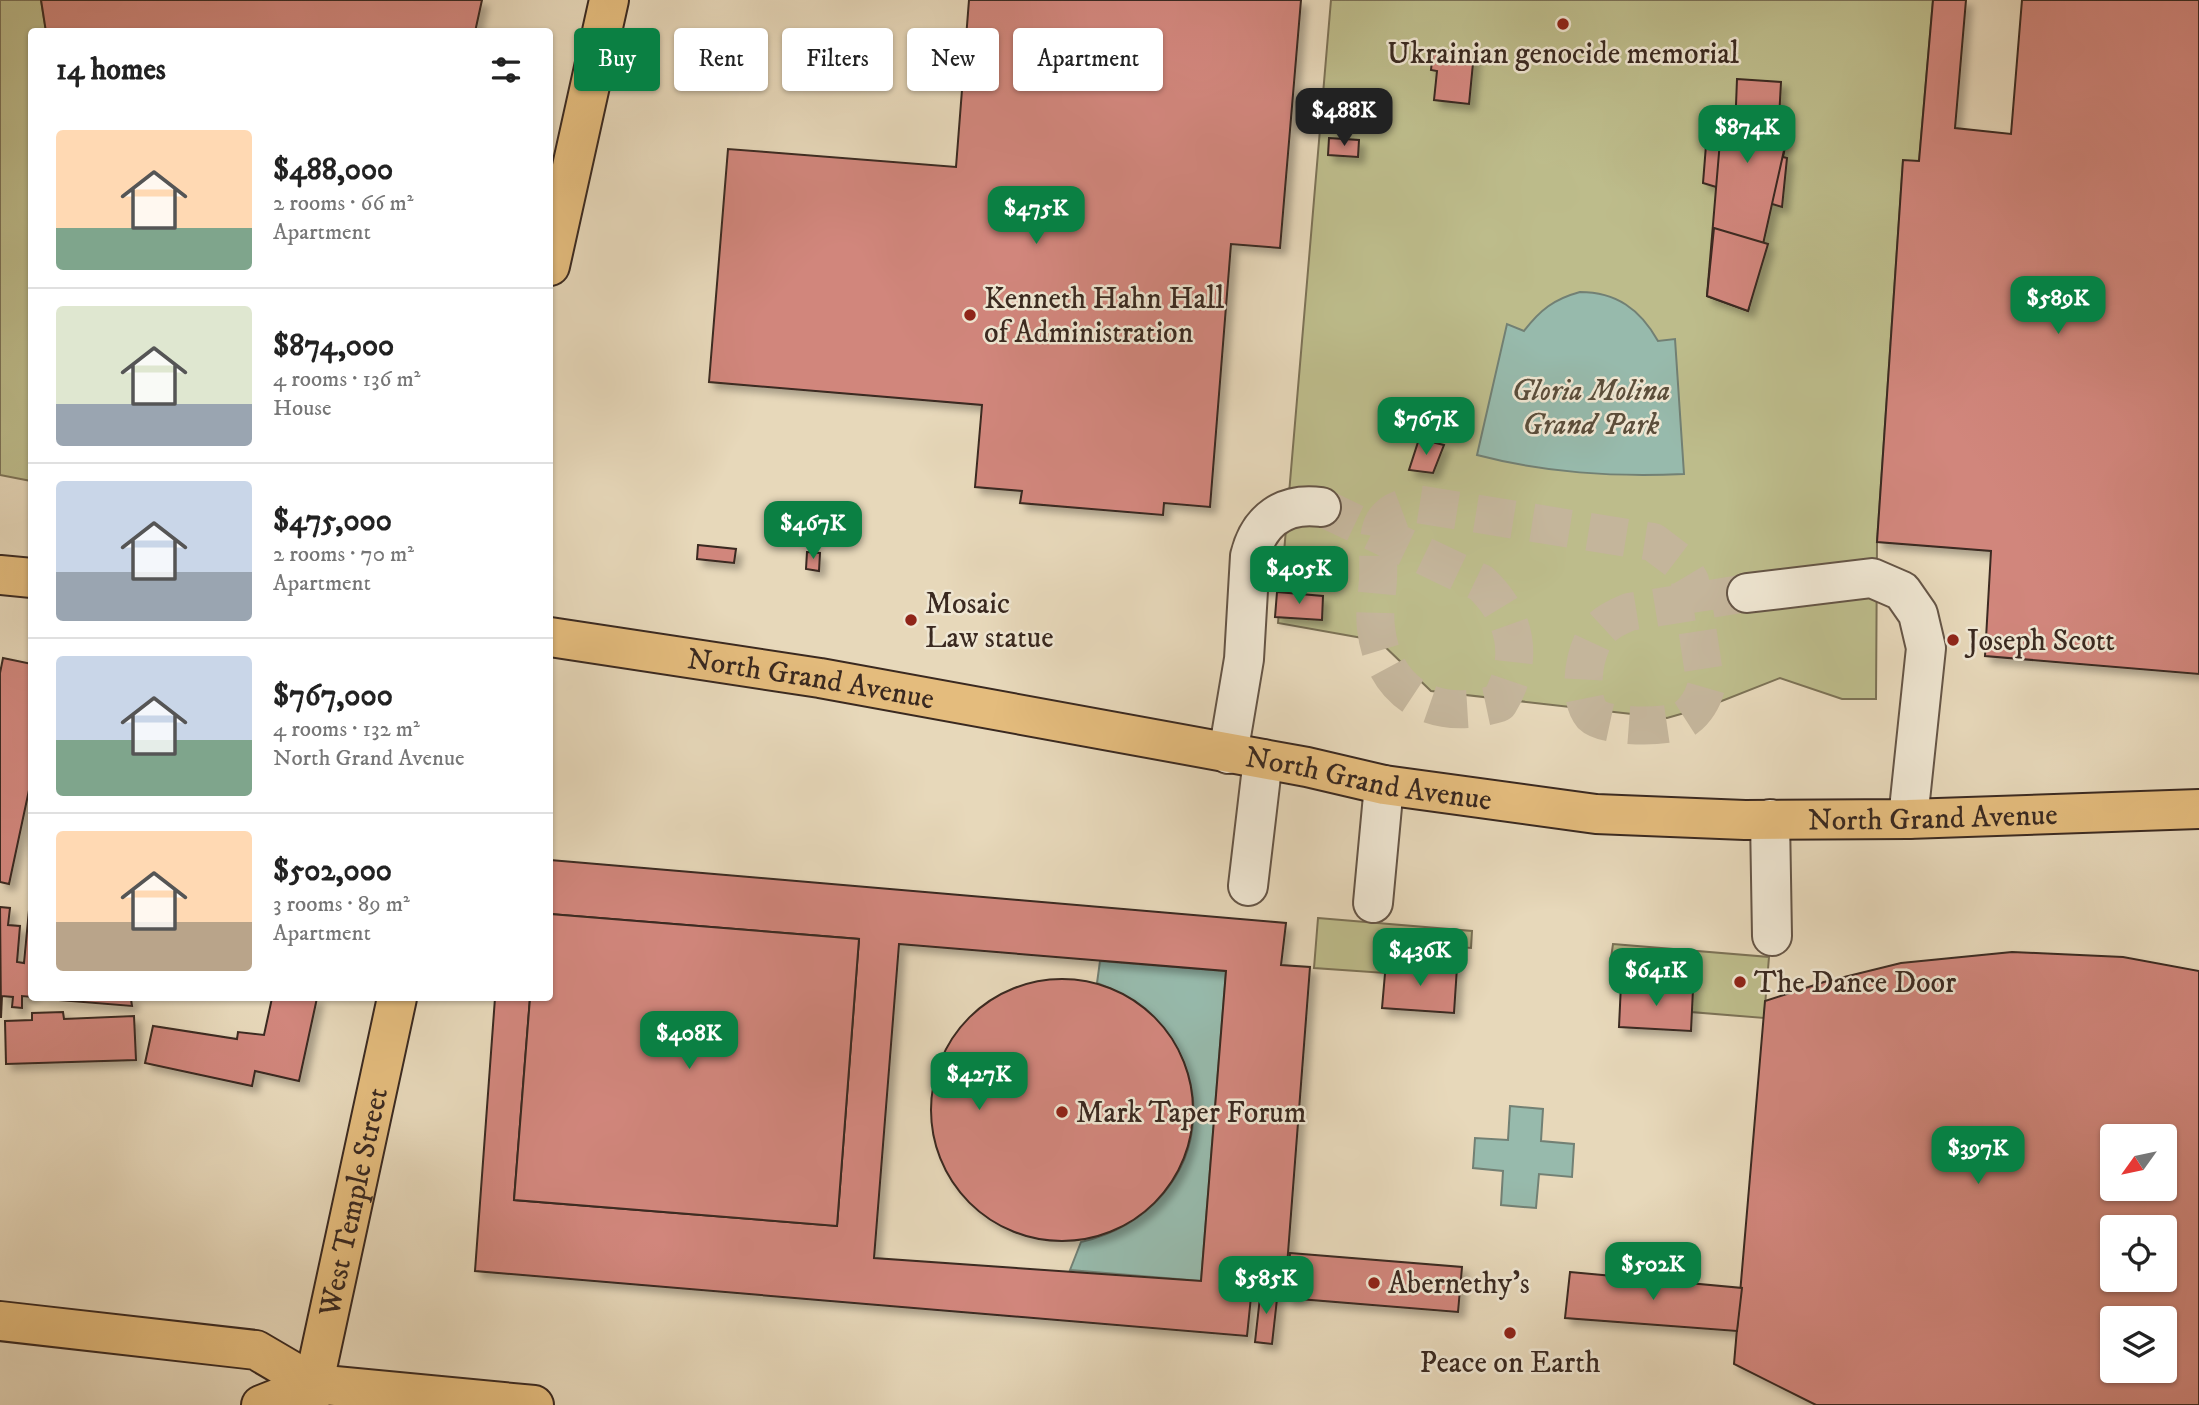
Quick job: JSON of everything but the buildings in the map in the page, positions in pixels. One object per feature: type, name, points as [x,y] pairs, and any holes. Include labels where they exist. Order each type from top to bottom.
[{"type":"main road","points":[[553,252],[609,0]]},
{"type":"main road","points":[[0,575],[28,578]]},
{"type":"main road","name":"North Grand Avenue","points":[[553,637],[820,678],[1384,785],[1596,814],[1770,819],[1908,819],[2199,809]]},
{"type":"main road","name":"West Temple Street","points":[[312,1394],[396,1001]]},
{"type":"main road","points":[[0,1321],[256,1350],[312,1394]]},
{"type":"main road","points":[[261,1405],[312,1394],[534,1405]]},
{"type":"lane","points":[[1248,886],[1244,659],[1250,556],[1254,540],[1262,526],[1275,515],[1306,505],[1321,507]]},
{"type":"lane","points":[[1747,593],[1872,578],[1902,591],[1918,614],[1926,648],[1908,819]]},
{"type":"lane","points":[[1373,903],[1384,785]]},
{"type":"lane","points":[[1770,819],[1772,936]]},
{"type":"green space","points":[[0,0],[41,0],[46,28],[28,28],[28,480],[0,475]]},
{"type":"green space","name":"Gloria Molina Grand Park","points":[[1331,0],[1933,0],[1919,161],[1903,161],[1877,542],[1876,699],[1842,699],[1780,678],[1709,706],[1667,718],[1431,691],[1379,641],[1278,623]]},
{"type":"green space","points":[[1318,918],[1472,931],[1471,948],[1386,941],[1385,973],[1314,968]]},
{"type":"green space","points":[[1613,944],[1769,957],[1764,1018],[1691,1012],[1694,966],[1611,958]]},
{"type":"shaded area","points":[[1580,292],[1616,299],[1635,311],[1658,341],[1675,339],[1684,474],[1631,475],[1554,470],[1477,455],[1507,324],[1524,331],[1548,306]]},
{"type":"shaded area","points":[[1100,961],[1226,971],[1201,1281],[1070,1270],[1081,1242],[1128,1223],[1163,1194],[1184,1159],[1193,1119],[1189,1079],[1172,1041],[1141,1008],[1097,983]]},
{"type":"shaded area","points":[[1510,1106],[1543,1109],[1541,1141],[1574,1144],[1572,1177],[1539,1174],[1536,1208],[1501,1205],[1503,1171],[1473,1168],[1475,1138],[1508,1140]]},
{"type":"tunnel","points":[[1321,507],[1481,583],[1503,610],[1513,640],[1514,655],[1512,671],[1499,703],[1455,709],[1435,706],[1402,687],[1381,652],[1376,628],[1375,610],[1378,550],[1379,542],[1380,534],[1381,528],[1387,518],[1402,508],[1416,504],[1653,542],[1678,561],[1690,581],[1706,687],[1703,695],[1693,711],[1678,722],[1639,726],[1610,722],[1592,715],[1587,707],[1583,687],[1588,654],[1601,628],[1629,612],[1747,593]]},
{"type":"place","name":"Ukrainian genocide memorial","points":[[1563,24]]},
{"type":"place","name":"Kenneth Hahn Hall of Administration","points":[[970,315]]},
{"type":"place","name":"Mosaic Law statue","points":[[911,620]]},
{"type":"place","name":"Joseph Scott","points":[[1953,640]]},
{"type":"place","name":"The Dance Door","points":[[1740,982]]},
{"type":"place","name":"Mark Taper Forum","points":[[1062,1112]]},
{"type":"place","name":"Abernethy's","points":[[1374,1283]]},
{"type":"place","name":"Peace on Earth","points":[[1510,1333]]}]
